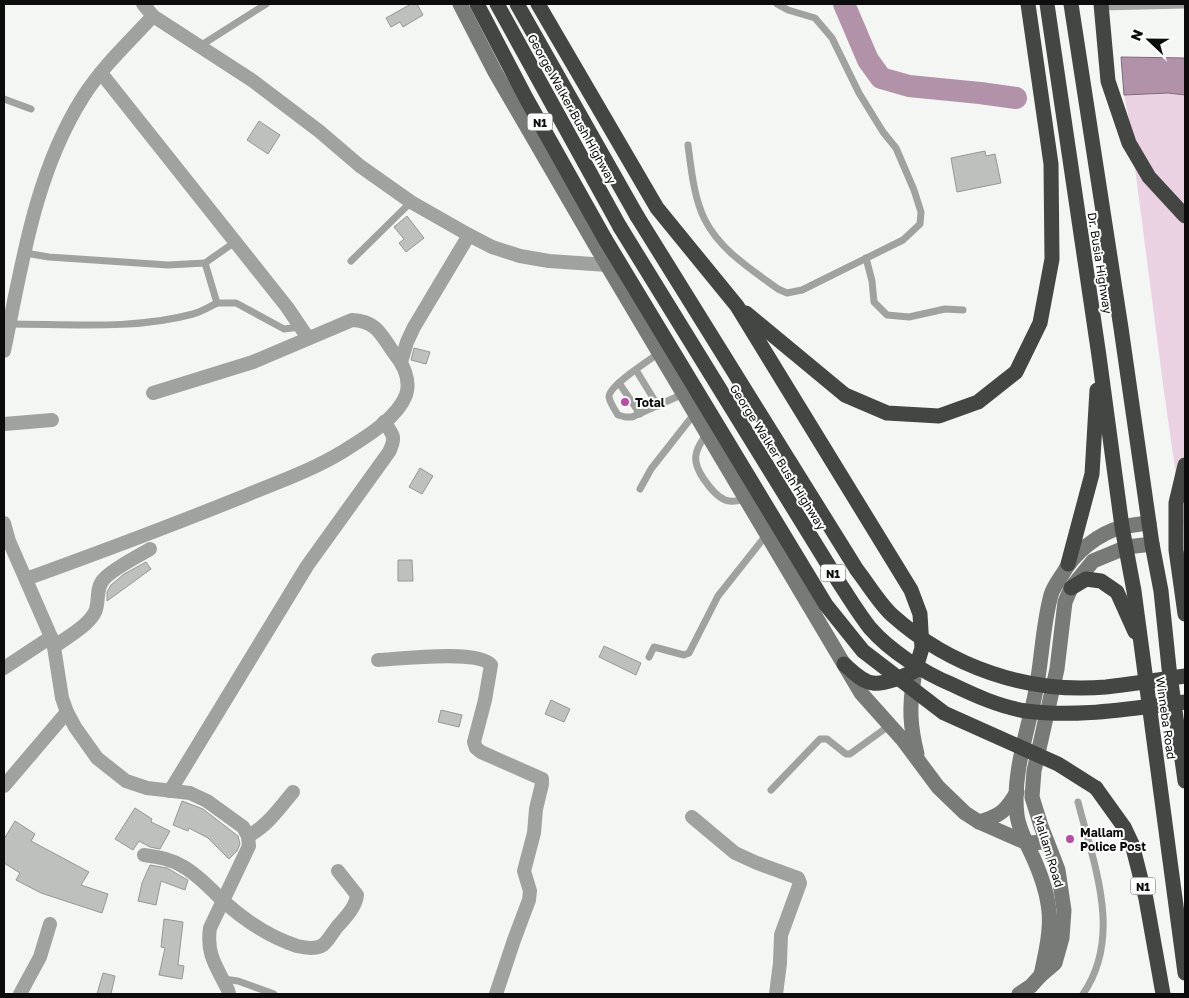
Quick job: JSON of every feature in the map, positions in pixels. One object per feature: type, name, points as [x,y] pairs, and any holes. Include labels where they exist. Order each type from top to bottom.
[{"type":"highway","name":"N1","points":[[477,4],[526,98],[605,239],[826,605],[863,652],[944,713],[1058,764],[1089,783],[1096,788],[1115,812],[1124,827],[1134,852],[1146,899],[1164,994]]},
{"type":"highway","name":"George Walker Bush Highway","points":[[498,4],[620,227],[840,584],[871,629],[906,659],[935,678],[982,698],[1024,711],[1070,714],[1185,702]]},
{"type":"highway","name":"George Walker Bush Highway","points":[[517,4],[638,216],[857,570],[891,614],[917,635],[949,656],[1010,680],[1068,687],[1104,687],[1185,676]]},
{"type":"highway","points":[[538,4],[657,208],[737,306],[911,590],[920,614],[922,648],[915,671],[900,678],[874,683],[860,678],[844,664]]},
{"type":"highway","points":[[737,306],[845,396],[887,413],[939,416],[978,402],[1016,372],[1040,323],[1052,259],[1051,164],[1028,4]]},
{"type":"highway","name":"Dr. Busia Highway","points":[[1047,4],[1099,356],[1122,527]]},
{"type":"highway","name":"Dr. Busia Highway","points":[[1071,4],[1149,523]]},
{"type":"highway","points":[[1101,5],[1108,81],[1129,143],[1149,177],[1185,216]]},
{"type":"highway","points":[[1068,564],[1092,474],[1099,356]]},
{"type":"highway","points":[[1185,464],[1176,504],[1176,550],[1185,614]]},
{"type":"highway","name":"Winneba Road","points":[[1149,523],[1161,591],[1185,781]]},
{"type":"highway","name":"Winneba Road","points":[[1122,527],[1134,591],[1185,973]]},
{"type":"highway","points":[[1071,588],[1086,579],[1101,580],[1116,592],[1140,644]]},
{"type":"street","points":[[144,4],[153,16],[290,108],[360,166],[410,202],[492,247],[520,256],[549,261],[607,265]]},
{"type":"street","points":[[460,4],[495,72],[607,265],[861,693],[890,725],[945,795],[965,813],[979,822],[1028,843],[1047,842]]},
{"type":"street","points":[[4,351],[37,200],[47,168],[83,96],[100,73],[153,16]]},
{"type":"street","points":[[100,73],[305,333]]},
{"type":"street","points":[[401,362],[414,327],[469,235]]},
{"type":"street","points":[[26,579],[147,536],[296,474],[340,453],[384,422],[400,406],[406,393],[407,378],[401,362],[374,326],[364,321],[352,320],[305,333],[253,362],[153,392]]},
{"type":"street","points":[[4,424],[52,420]]},
{"type":"street","points":[[170,792],[307,566],[389,452],[394,442],[393,434],[384,422]]},
{"type":"street","points":[[4,523],[9,541],[53,642],[66,712],[97,758],[126,781],[147,788],[190,793],[207,801],[243,827],[248,836],[250,846],[210,928],[208,940],[209,952],[229,994]]},
{"type":"street","points":[[979,822],[1003,812],[1016,792],[1041,667],[1044,631],[1051,592],[1068,564],[1091,542],[1122,527],[1149,523]]},
{"type":"street","points":[[1071,588],[1092,561],[1126,547],[1152,544]]},
{"type":"street","points":[[4,668],[89,620],[95,611],[100,584],[106,577],[150,549]]},
{"type":"street","name":"Mallam Road","points":[[1029,989],[1055,963],[1062,938],[1064,910],[1058,870],[1032,797],[1034,771],[1056,669],[1065,602],[1071,588]]},
{"type":"street","points":[[378,660],[450,656],[478,657],[488,662],[491,665],[485,700],[474,742],[476,748],[542,780],[536,809],[534,832],[524,871],[530,891],[529,900],[496,994]]},
{"type":"street","points":[[915,671],[909,715],[918,760]]},
{"type":"street","points":[[4,786],[66,712]]},
{"type":"street","points":[[248,836],[267,823],[293,792]]},
{"type":"street","name":"Mallam Road","points":[[1016,792],[1017,816],[1044,882],[1050,918],[1050,935],[1029,989]]},
{"type":"street","points":[[692,817],[735,853],[756,863],[798,878],[800,883],[781,935],[776,994]]},
{"type":"street","points":[[144,855],[168,858],[203,880],[223,901],[266,932],[281,941],[312,949],[322,945],[349,913],[357,899],[357,895],[338,871]]},
{"type":"street","points":[[20,994],[40,957],[50,924]]},
{"type":"lane","points":[[200,46],[266,4]]},
{"type":"lane","points":[[688,144],[693,182],[705,220],[725,247],[778,289],[787,293],[802,290],[903,240],[920,224],[921,212],[896,148],[883,132],[859,93],[832,38],[815,18],[788,10],[777,4]]},
{"type":"lane","points":[[1101,5],[1185,5]]},
{"type":"lane","points":[[4,99],[31,109]]},
{"type":"lane","points":[[351,261],[410,202]]},
{"type":"lane","points":[[25,253],[49,257],[168,265],[205,263],[235,242]]},
{"type":"lane","points":[[866,258],[872,281],[874,302],[887,315],[909,317],[945,309],[963,310]]},
{"type":"lane","points":[[205,263],[217,303]]},
{"type":"lane","points":[[9,324],[129,324],[166,320],[195,314],[217,303],[236,303],[284,329],[305,333]]},
{"type":"lane","points":[[659,353],[610,392],[609,397],[618,415],[625,417],[640,414],[684,394]]},
{"type":"lane","points":[[636,370],[658,406]]},
{"type":"lane","points":[[619,383],[640,414]]},
{"type":"lane","points":[[640,489],[651,469],[695,413]]},
{"type":"lane","points":[[707,433],[698,448],[696,461],[704,480],[721,498],[729,501],[746,499]]},
{"type":"lane","points":[[649,657],[654,647],[684,655],[689,653],[718,596],[767,534]]},
{"type":"lane","points":[[770,790],[820,739],[826,740],[843,752],[850,754],[890,725]]},
{"type":"lane","points":[[1078,802],[1102,902],[1104,936],[1100,959],[1083,994]]},
{"type":"lane","points":[[223,979],[238,980],[274,994]]},
{"type":"shaded area","points":[[1121,57],[1185,58],[1185,95],[1168,93],[1124,95]]},
{"type":"shaded area","points":[[1168,93],[1185,95],[1185,538],[1124,95]]},
{"type":"building","points":[[411,4],[417,4],[423,15],[403,27],[400,22],[391,27],[386,18]]},
{"type":"building","points":[[259,121],[280,135],[268,154],[247,140]]},
{"type":"building","points":[[985,151],[986,156],[995,154],[1001,183],[957,192],[951,158]]},
{"type":"building","points":[[407,216],[424,238],[406,252],[399,243],[404,239],[394,227]]},
{"type":"building","points":[[414,348],[430,352],[426,364],[411,360]]},
{"type":"building","points":[[420,468],[433,476],[422,494],[409,487]]},
{"type":"building","points":[[398,560],[412,560],[413,581],[398,581]]},
{"type":"building","points":[[146,562],[151,569],[107,601],[107,592],[111,585],[124,574]]},
{"type":"building","points":[[604,646],[641,663],[636,675],[599,657]]},
{"type":"building","points":[[551,700],[570,709],[564,722],[545,714]]},
{"type":"building","points":[[441,710],[462,715],[459,727],[438,722]]},
{"type":"building","points":[[182,801],[203,809],[238,836],[240,844],[237,851],[229,859],[208,838],[189,828],[188,831],[173,825]]},
{"type":"building","points":[[135,808],[152,819],[151,822],[170,831],[160,849],[150,847],[139,841],[133,850],[115,839]]},
{"type":"building","points":[[15,821],[35,834],[31,841],[89,872],[81,885],[108,894],[102,913],[41,893],[16,880],[20,873],[4,863],[4,839]]},
{"type":"building","points":[[150,865],[167,868],[188,880],[185,890],[161,881],[156,905],[138,901],[142,883]]},
{"type":"building","points":[[164,919],[183,922],[178,965],[184,966],[182,979],[159,975],[165,948],[161,947]]},
{"type":"building","points":[[103,973],[115,976],[111,994],[97,994]]},
{"type":"waterway","points":[[844,4],[868,60],[881,78],[909,86],[1016,98]]},
{"type":"place","name":"Total","points":[[625,402]]},
{"type":"place","name":"Mallam Police Post","points":[[1070,839]]}]
